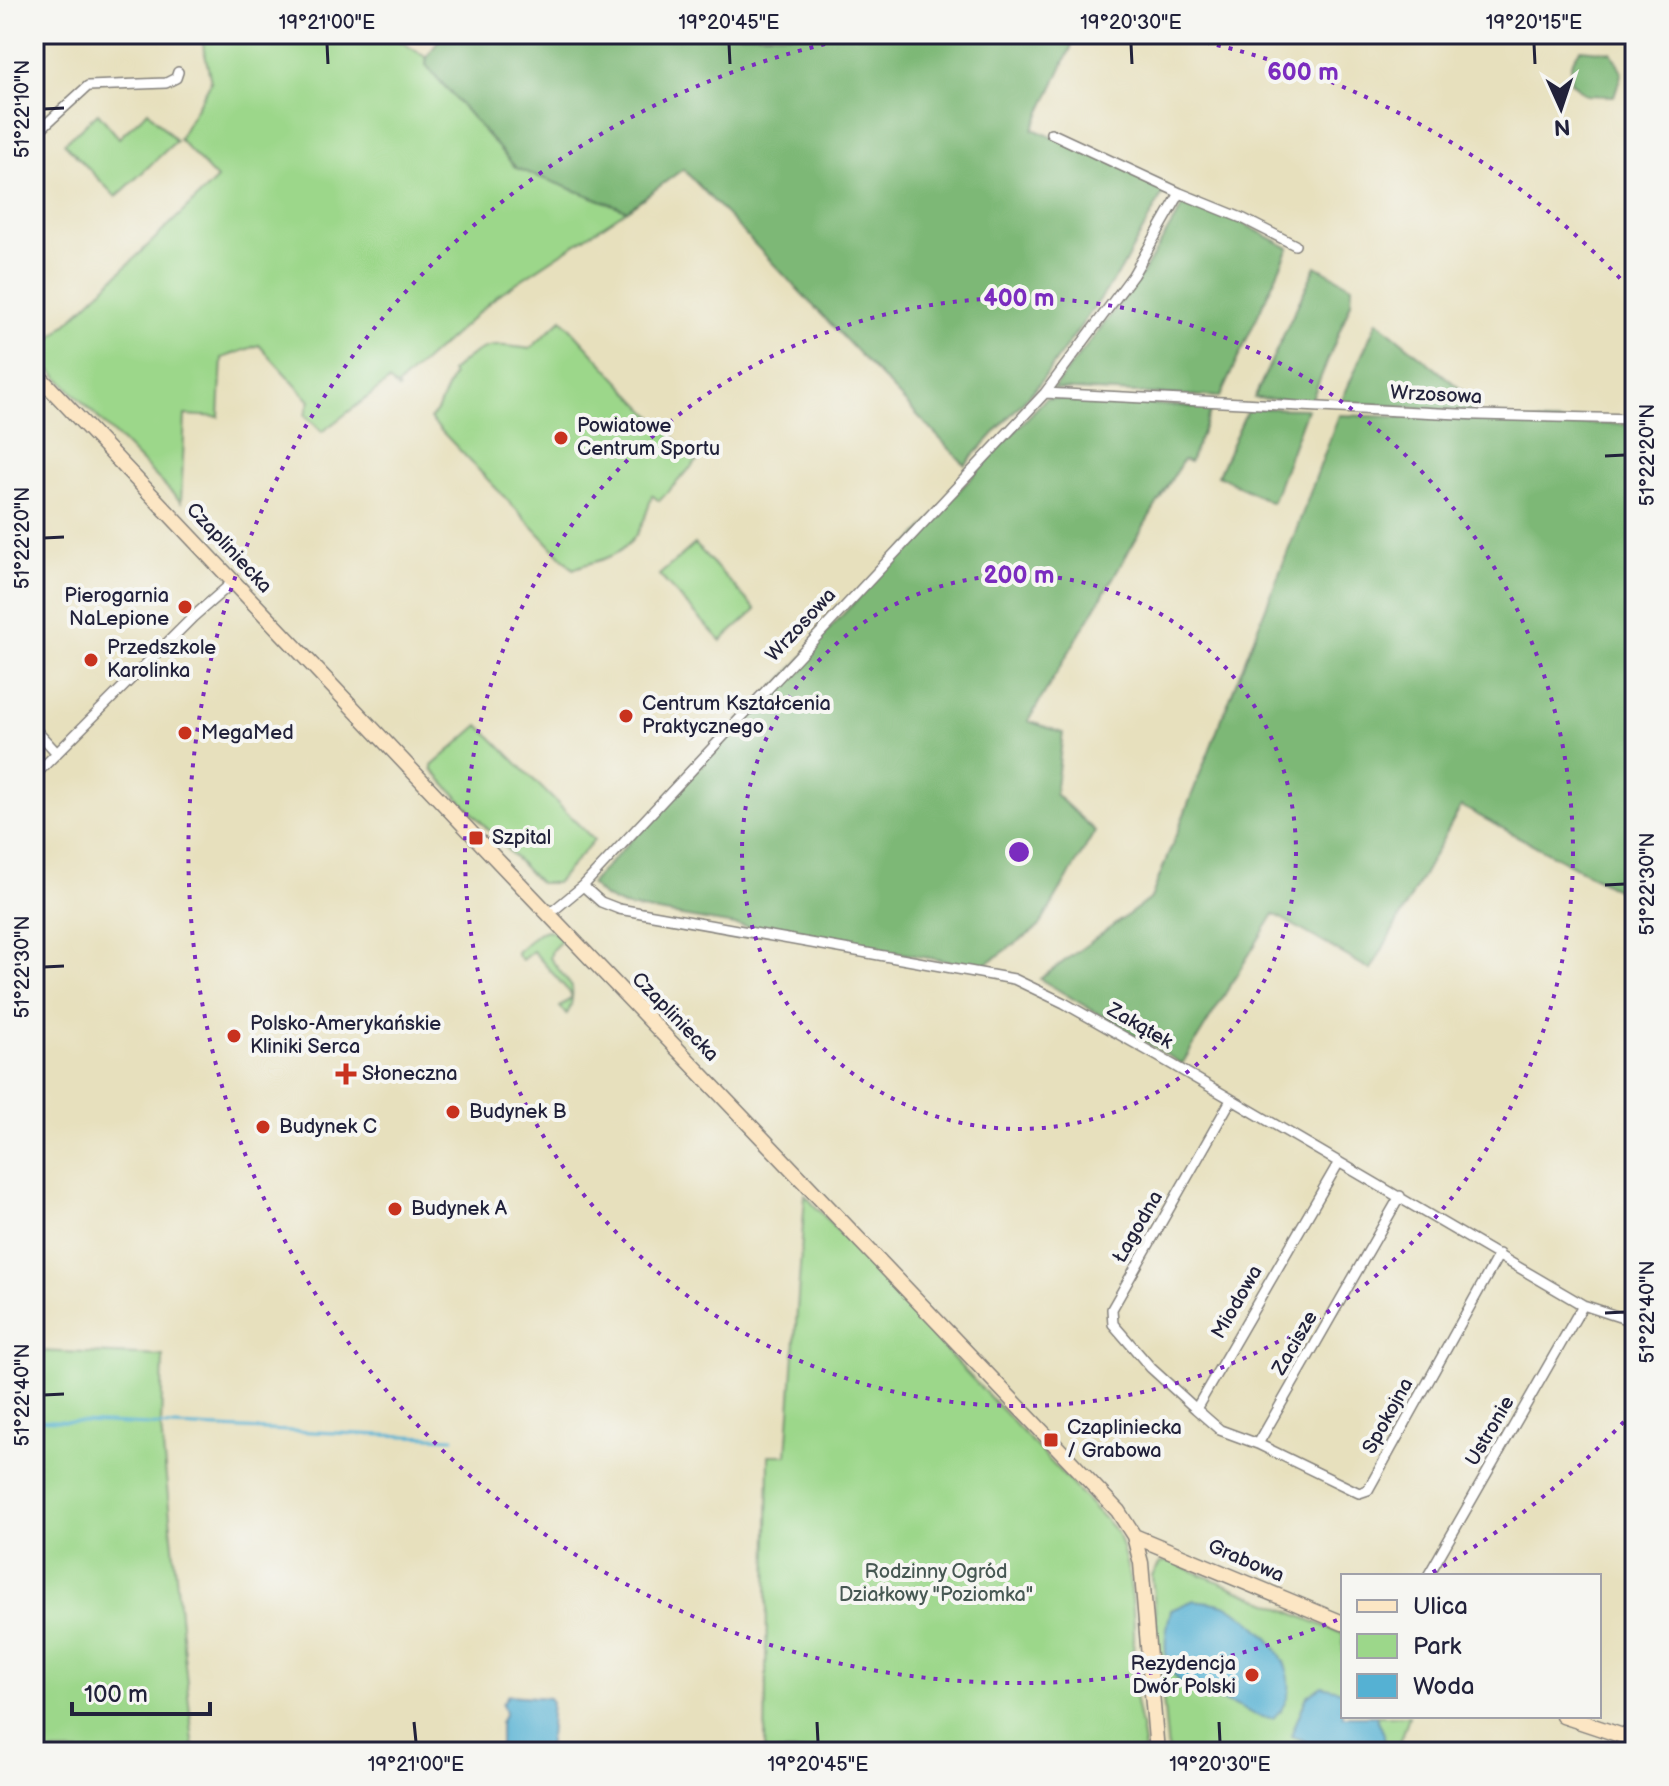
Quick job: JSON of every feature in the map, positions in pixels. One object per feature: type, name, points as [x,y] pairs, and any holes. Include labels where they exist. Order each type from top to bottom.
[{"type":"main road","name":"Czapliniecka","points":[[34,371],[1118,1511],[1134,1536],[1142,1573],[1157,1752]]},
{"type":"main road","name":"Grabowa","points":[[1134,1536],[1341,1622]]},
{"type":"main road","points":[[1569,1718],[1635,1740]]},
{"type":"street","points":[[34,135],[88,86],[166,83],[176,78],[178,72]]},
{"type":"street","points":[[1051,133],[1295,245]]},
{"type":"street","name":"Wrzosowa","points":[[548,915],[583,886],[1045,393],[1133,275],[1180,193]]},
{"type":"street","name":"Wrzosowa","points":[[1045,393],[1478,415],[1635,419]]},
{"type":"street","points":[[34,776],[193,617],[233,582]]},
{"type":"street","points":[[34,728],[57,753]]},
{"type":"street","name":"Zakątek","points":[[583,886],[601,902],[619,909],[1014,979],[1092,1019],[1583,1305],[1635,1322]]},
{"type":"street","name":"Łagodna","points":[[1196,1409],[1151,1368],[1113,1324],[1112,1309],[1231,1100]]},
{"type":"street","name":"Miodowa","points":[[1196,1409],[1339,1162]]},
{"type":"street","name":"Zacisze","points":[[1258,1444],[1400,1196]]},
{"type":"street","name":"Spokojna","points":[[1258,1444],[1359,1493],[1368,1490],[1499,1254]]},
{"type":"street","name":"Ustronie","points":[[1429,1574],[1583,1305]]},
{"type":"street","points":[[1196,1409],[1220,1430],[1258,1444]]},
{"type":"green space","points":[[201,34],[389,34],[427,58],[426,65],[516,168],[627,210],[498,295],[397,386],[399,390],[389,381],[322,432],[305,415],[310,401],[259,345],[222,358],[219,417],[185,415],[181,502],[35,354],[217,179],[179,139],[211,82]]},
{"type":"green space","points":[[442,34],[1074,34],[1071,48],[1033,129],[1167,186],[1121,270],[1040,383],[965,465],[683,169],[627,210],[516,168],[426,65]]},
{"type":"green space","points":[[1580,49],[1611,52],[1622,72],[1614,96],[1586,95],[1571,82],[1571,63]]},
{"type":"green space","points":[[148,111],[176,141],[116,197],[64,143],[98,113],[119,138]]},
{"type":"green space","points":[[1187,199],[1237,220],[1289,248],[1220,397],[1053,389],[1139,279]]},
{"type":"green space","points":[[1316,266],[1352,286],[1351,303],[1311,401],[1254,398]]},
{"type":"green space","name":"Powiatowe Centrum Sportu","points":[[562,319],[697,461],[659,501],[652,495],[642,525],[624,548],[604,559],[573,569],[430,419],[437,411],[453,375],[451,372],[471,355],[495,346],[530,349]]},
{"type":"green space","points":[[1377,321],[1474,400],[1472,412],[1341,402]]},
{"type":"green space","points":[[1046,398],[1212,408],[1190,462],[1183,460],[1028,721],[1063,733],[1055,794],[1095,831],[1039,927],[982,967],[623,906],[604,897],[590,884]]},
{"type":"green space","points":[[1248,408],[1307,409],[1272,503],[1218,475]]},
{"type":"green space","points":[[1339,415],[1635,425],[1635,899],[1461,806],[1371,970],[1274,914],[1182,1064],[1040,979],[1151,898]]},
{"type":"green space","points":[[695,544],[756,610],[721,641],[659,575]]},
{"type":"green space","points":[[479,725],[594,840],[556,883],[539,883],[432,770],[432,766]]},
{"type":"green space","points":[[553,931],[562,940],[552,950],[550,958],[572,987],[572,1001],[567,1014],[560,1007],[571,998],[571,994],[533,951],[522,960],[517,955],[538,933]]},
{"type":"green space","name":"Rodzinny Ogród Działkowy \"Poziomka\"","points":[[805,1195],[1117,1532],[1132,1596],[1132,1673],[1145,1752],[765,1752],[769,1455],[787,1455]]},
{"type":"green space","points":[[34,1351],[163,1356],[161,1428],[194,1752],[34,1752]]},
{"type":"green space","name":"Rezydencja Dwór Polski","points":[[1169,1561],[1341,1633],[1341,1718],[1408,1718],[1397,1752],[1168,1752],[1152,1576],[1160,1563]]},
{"type":"water","points":[[1194,1600],[1231,1608],[1259,1628],[1271,1642],[1288,1672],[1289,1688],[1285,1703],[1273,1718],[1201,1694],[1178,1679],[1171,1670],[1167,1660],[1166,1636],[1171,1610]]},
{"type":"water","points":[[1322,1686],[1341,1691],[1341,1718],[1377,1718],[1384,1734],[1385,1752],[1330,1752],[1291,1735],[1307,1696]]},
{"type":"water","points":[[508,1695],[549,1698],[552,1702],[548,1752],[500,1751],[500,1723],[505,1713],[502,1704]]},
{"type":"waterway","points":[[34,1420],[453,1438]]},
{"type":"place","name":"Powiatowe Centrum Sportu","points":[[561,438]]},
{"type":"place","name":"Pierogarnia NaLepione","points":[[185,607]]},
{"type":"place","name":"Przedszkole Karolinka","points":[[91,660]]},
{"type":"place","name":"Centrum Kształcenia Praktycznego","points":[[626,716]]},
{"type":"place","name":"MegaMed","points":[[185,733]]},
{"type":"place","name":"Szpital","points":[[476,838]]},
{"type":"place","name":"Polsko-Amerykańskie Kliniki Serca","points":[[234,1036]]},
{"type":"place","name":"Słoneczna","points":[[346,1074]]},
{"type":"place","name":"Budynek B","points":[[453,1112]]},
{"type":"place","name":"Budynek C","points":[[263,1127]]},
{"type":"place","name":"Budynek A","points":[[395,1209]]},
{"type":"place","name":"Czapliniecka / Grabowa","points":[[1051,1440]]},
{"type":"place","name":"Rezydencja Dwór Polski","points":[[1252,1675]]}]
